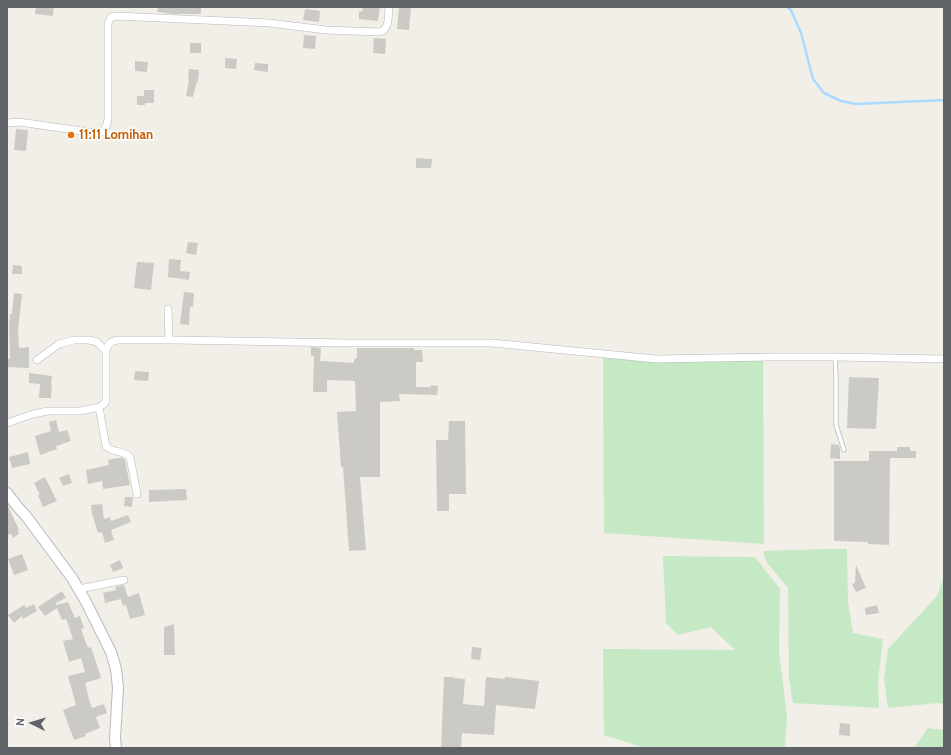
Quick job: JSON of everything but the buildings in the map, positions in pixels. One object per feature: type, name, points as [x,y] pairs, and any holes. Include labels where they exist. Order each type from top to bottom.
[{"type":"main road","points":[[7,493],[31,522],[79,588],[111,652],[116,669],[118,688],[115,738],[116,748]]},
{"type":"street","points":[[7,123],[19,122],[96,133],[102,132],[106,127],[108,119],[108,23],[111,17],[117,16],[269,23],[326,30],[380,32],[384,31],[386,28],[389,7]]},
{"type":"street","points":[[168,309],[169,340]]},
{"type":"street","points":[[38,360],[58,344],[74,340],[89,340],[97,342],[106,350]]},
{"type":"street","points":[[7,423],[33,414],[48,411],[81,411],[99,407],[104,404],[106,400],[106,350],[112,341],[169,340],[346,343],[492,343],[656,360],[771,357],[944,359]]},
{"type":"street","points":[[99,407],[106,446],[108,449],[127,454],[130,457],[137,494]]},
{"type":"street","points":[[79,588],[124,580]]},
{"type":"lane","points":[[834,357],[836,377],[836,425],[844,450]]},
{"type":"green space","points":[[763,353],[764,544],[604,533],[603,357]]},
{"type":"green space","points":[[847,549],[848,602],[853,633],[883,639],[878,681],[879,708],[793,703],[789,678],[788,588],[767,563],[763,551]]},
{"type":"green space","points":[[663,556],[755,557],[780,589],[779,652],[787,716],[785,748],[645,748],[604,735],[603,649],[735,650],[711,627],[678,635],[666,623]]},
{"type":"green space","points":[[944,576],[944,704],[938,703],[888,708],[884,679],[888,649],[937,596]]},
{"type":"green space","points":[[928,728],[944,730],[944,748],[914,748]]},
{"type":"waterway","points":[[787,7],[791,10],[801,33],[813,79],[824,93],[841,101],[856,104],[944,100]]},
{"type":"place","name":"11:11 Lomihan","points":[[71,135]]}]
